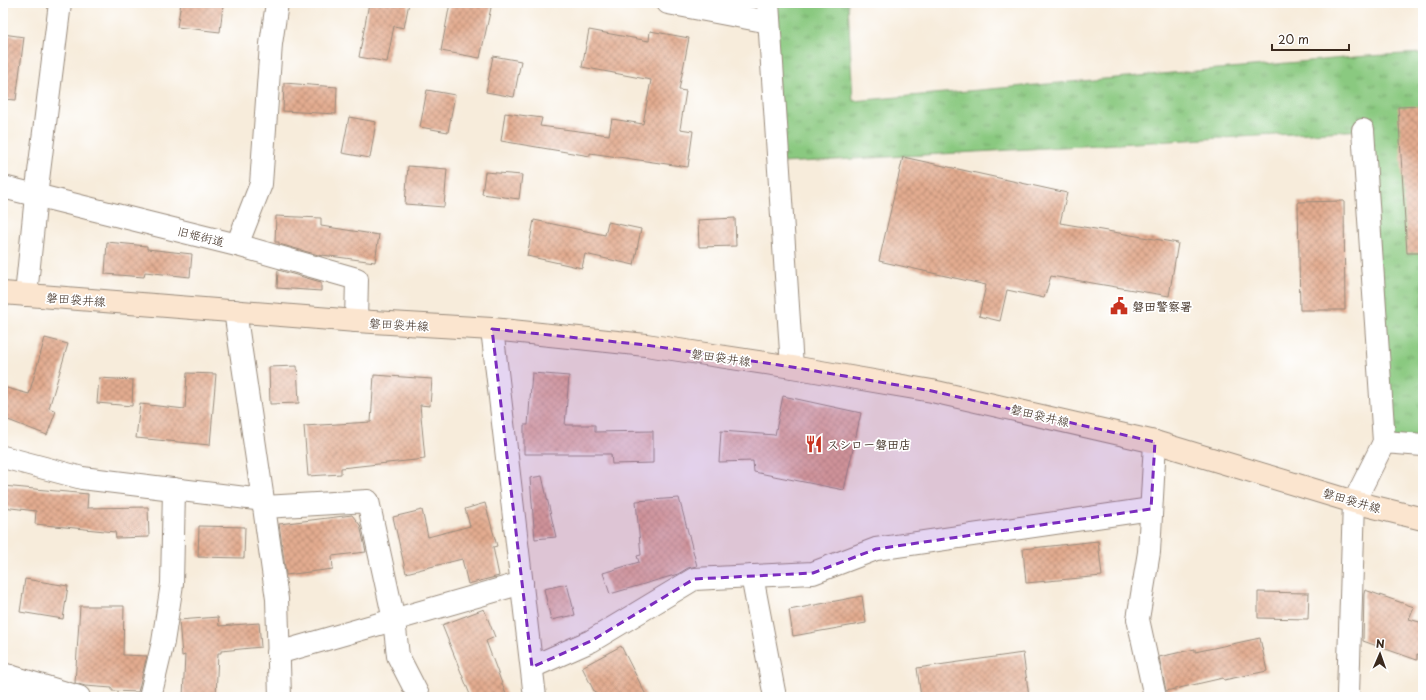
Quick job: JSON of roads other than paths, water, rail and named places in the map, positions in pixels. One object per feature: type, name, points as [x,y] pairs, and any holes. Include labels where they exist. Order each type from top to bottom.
[{"type":"main road","name":"磐田袋井線","points":[[3,293],[356,321],[492,329],[646,345],[792,367],[932,391],[1155,442],[1354,502],[1423,519]]},
{"type":"street","points":[[26,295],[36,196],[60,3]]},
{"type":"street","points":[[237,245],[261,184],[271,44],[277,3]]},
{"type":"street","points":[[668,3],[769,12],[792,367]]},
{"type":"street","points":[[1349,697],[1354,502],[1384,442],[1363,130]]},
{"type":"street","name":"旧姫街道","points":[[3,187],[237,245],[357,279],[356,321]]},
{"type":"street","points":[[235,311],[264,504],[276,599],[280,697]]},
{"type":"street","points":[[492,329],[535,697]]},
{"type":"street","points":[[1155,442],[1148,552],[1138,619],[1155,697]]},
{"type":"street","points":[[1384,442],[1423,445]]},
{"type":"street","points":[[3,457],[82,478],[174,489],[264,504],[368,501],[394,620],[398,656],[419,697]]},
{"type":"street","points":[[150,697],[163,642],[172,584],[174,489]]},
{"type":"street","points":[[532,666],[591,641],[694,579],[813,573],[876,549],[1151,509]]},
{"type":"street","points":[[752,576],[775,697]]},
{"type":"street","points":[[278,652],[522,583]]},
{"type":"street","points":[[7,682],[79,697]]},
{"type":"place","name":"磐田警察署","points":[[1119,306]]},
{"type":"place","name":"スシロー磐田店","points":[[814,444]]}]
